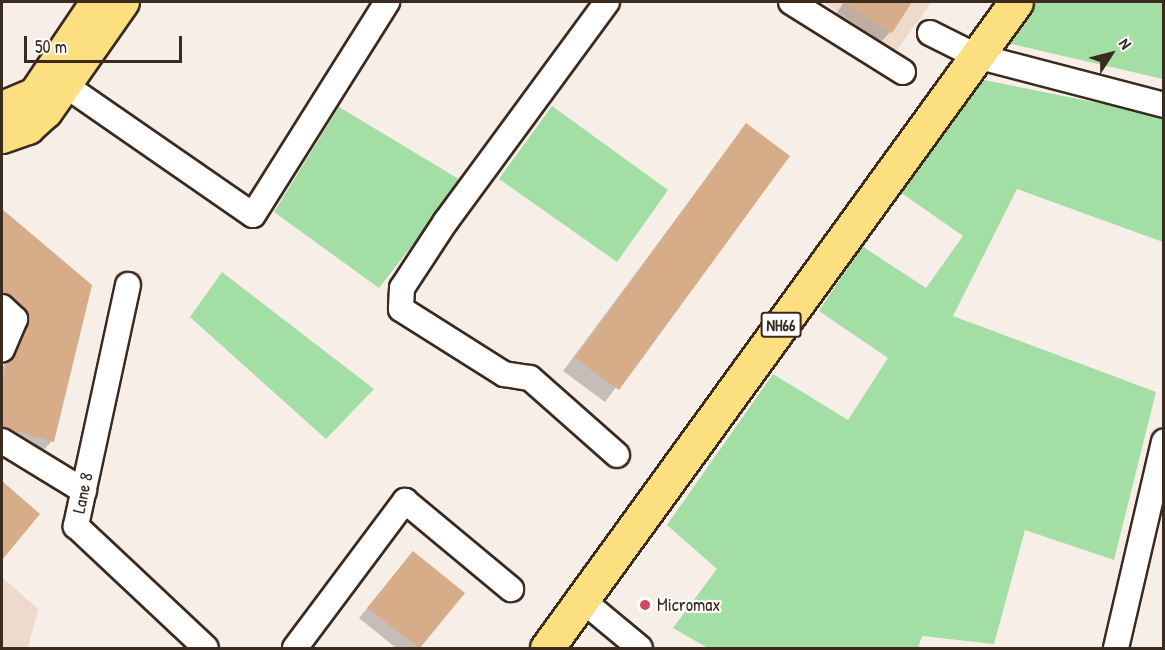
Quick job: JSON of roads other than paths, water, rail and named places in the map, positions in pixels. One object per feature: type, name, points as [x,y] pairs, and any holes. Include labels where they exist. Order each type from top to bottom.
[{"type":"highway","points":[[2,108],[35,94],[58,79],[97,2]]},
{"type":"highway","name":"NH66","points":[[547,648],[1016,2]]},
{"type":"main road","points":[[2,137],[28,129],[58,79],[123,2]]},
{"type":"street","points":[[58,79],[253,214],[387,2]]},
{"type":"street","points":[[607,2],[446,220],[402,288],[401,309],[504,374],[530,378],[617,454]]},
{"type":"street","points":[[791,2],[903,72]]},
{"type":"street","points":[[930,33],[976,56],[1164,105]]},
{"type":"street","name":"Lane 8","points":[[128,285],[76,526],[206,648]]},
{"type":"street","points":[[2,307],[15,319],[2,350]]},
{"type":"street","points":[[2,441],[84,490]]},
{"type":"street","points":[[1118,648],[1164,441]]},
{"type":"street","points":[[294,648],[405,501],[511,589]]},
{"type":"street","points":[[582,600],[640,648]]},
{"type":"place","name":"Micromax","points":[[645,605]]}]
